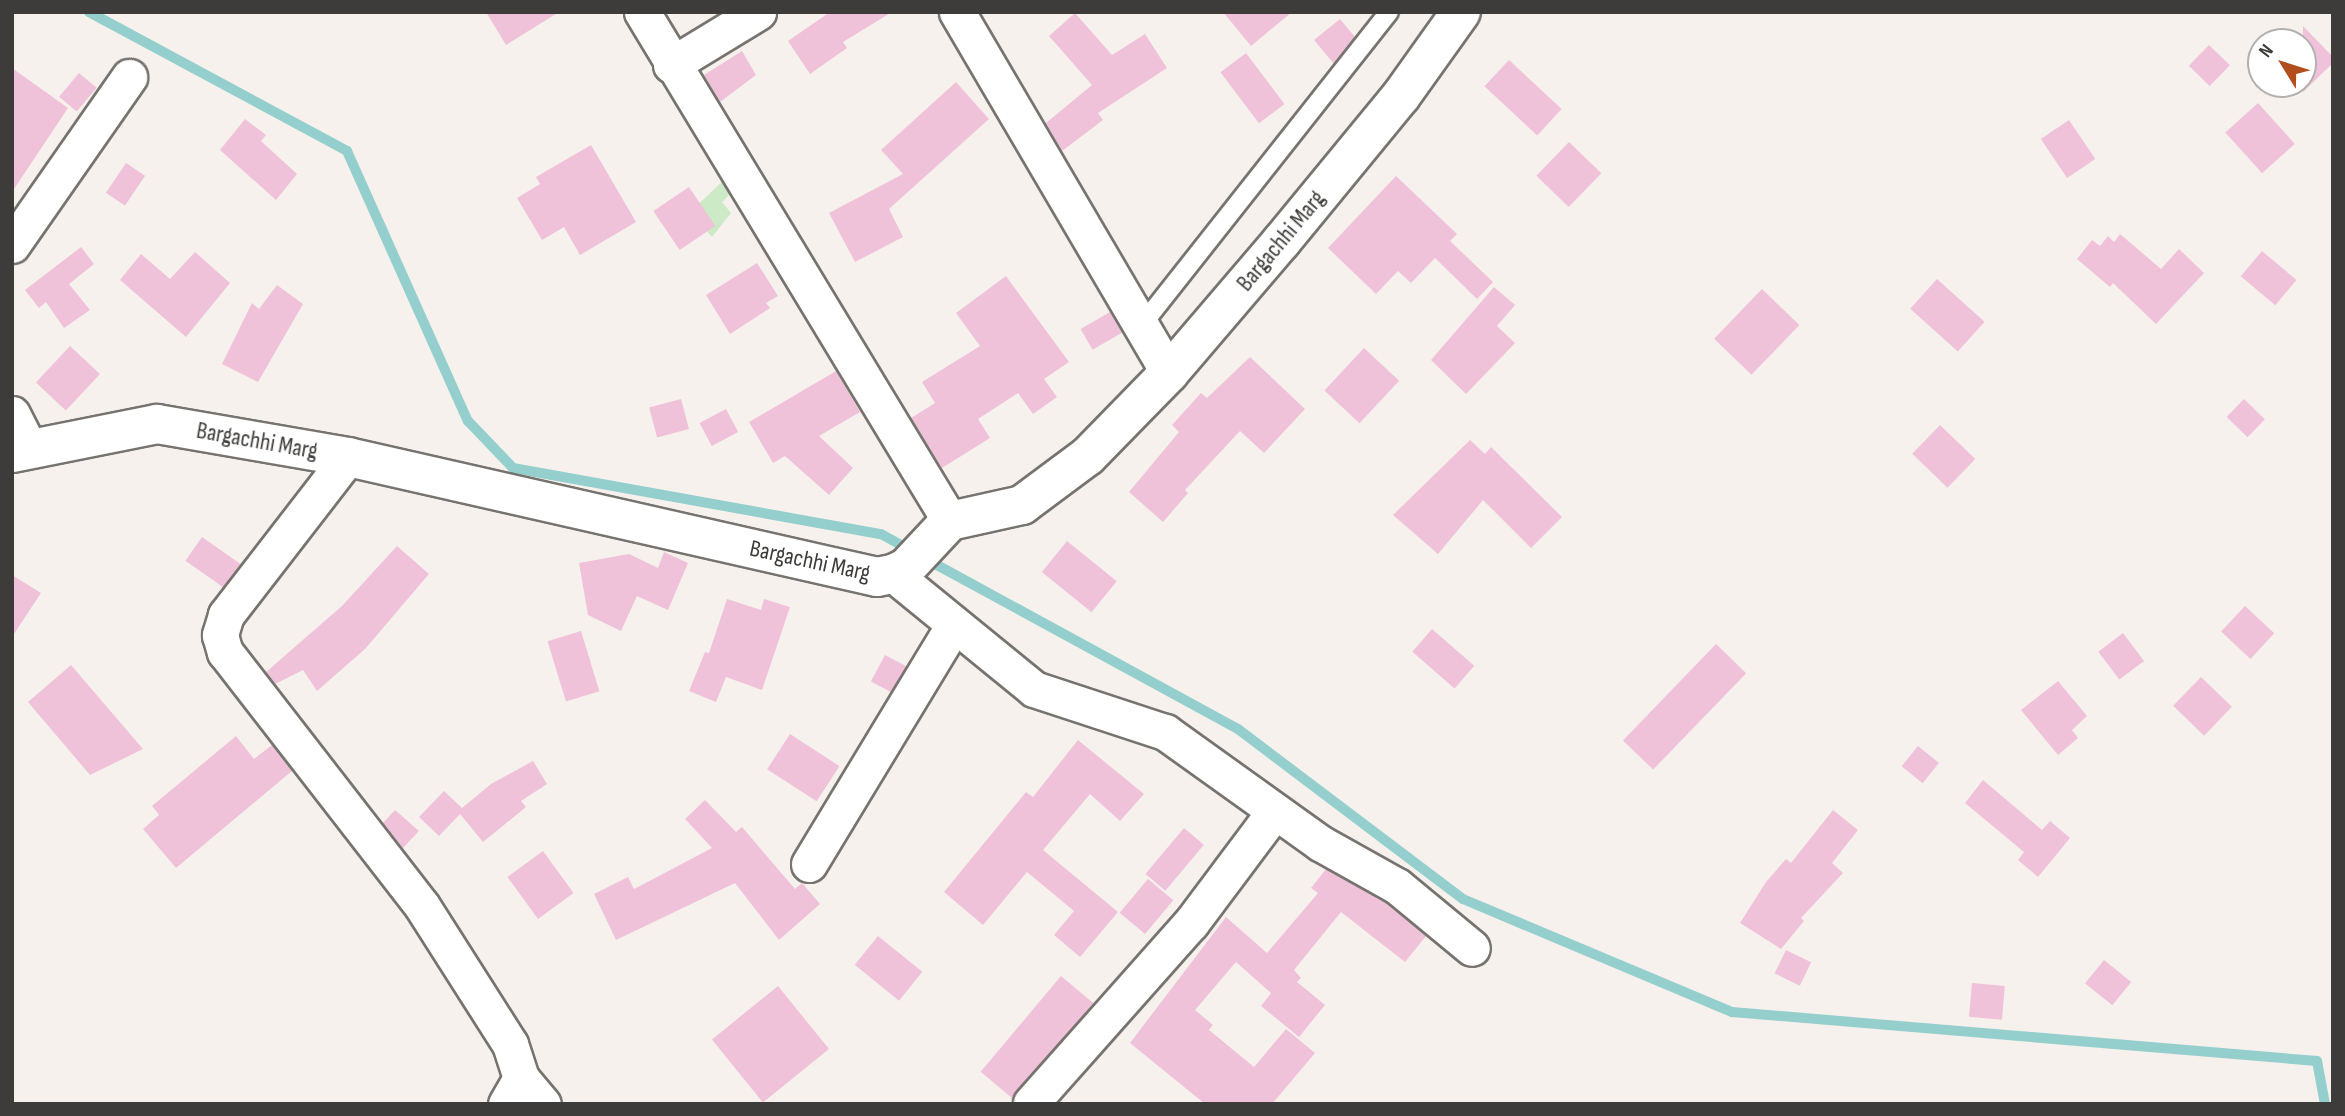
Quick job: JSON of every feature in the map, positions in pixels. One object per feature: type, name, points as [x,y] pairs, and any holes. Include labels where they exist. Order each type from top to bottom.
[{"type":"street","points":[[642,12],[944,525]]},
{"type":"street","points":[[671,65],[758,12]]},
{"type":"street","points":[[957,12],[1169,373]]},
{"type":"street","name":"Bargachhi Marg","points":[[18,438],[157,424],[348,457],[877,577],[900,571],[944,525],[1022,505],[1088,456],[1169,373],[1401,96],[1461,12]]},
{"type":"street","points":[[12,245],[129,77]]},
{"type":"street","points":[[348,457],[226,615],[220,635],[225,652],[422,906],[510,1044],[523,1095]]},
{"type":"street","points":[[900,571],[954,625],[1034,689],[1165,732],[1274,812],[1397,886],[1472,948]]},
{"type":"street","points":[[808,864],[954,625]]},
{"type":"street","points":[[1031,1103],[1191,923],[1274,812]]},
{"type":"lane","points":[[1141,326],[1389,12]]},
{"type":"green space","points":[[724,180],[734,190],[722,202],[731,213],[712,237],[690,212]]},
{"type":"building","points":[[486,12],[559,12],[506,45]]},
{"type":"building","points":[[830,12],[892,12],[843,42],[847,48],[810,74],[788,41]]},
{"type":"building","points":[[1223,12],[1292,12],[1251,46]]},
{"type":"building","points":[[1075,13],[1112,55],[1145,34],[1167,68],[1098,113],[1103,120],[1062,151],[1046,123],[1092,85],[1049,36]]},
{"type":"building","points":[[1340,19],[1355,37],[1334,64],[1314,40]]},
{"type":"building","points":[[2317,40],[2333,57],[2333,63],[2317,78]]},
{"type":"building","points":[[2209,45],[2230,65],[2210,86],[2189,66]]},
{"type":"building","points":[[742,51],[756,75],[720,102],[704,75]]},
{"type":"building","points":[[1246,53],[1285,104],[1259,123],[1220,72]]},
{"type":"building","points":[[1509,60],[1562,109],[1537,135],[1484,86]]},
{"type":"building","points":[[12,68],[68,108],[12,192]]},
{"type":"building","points":[[79,73],[97,88],[77,112],[59,97]]},
{"type":"building","points":[[956,82],[989,119],[889,209],[903,237],[855,262],[829,213],[903,174],[881,150]]},
{"type":"building","points":[[2258,103],[2295,144],[2262,173],[2225,132]]},
{"type":"building","points":[[245,119],[266,135],[261,141],[297,174],[276,200],[220,150]]},
{"type":"building","points":[[2069,120],[2095,159],[2067,178],[2041,139]]},
{"type":"building","points":[[1569,142],[1601,173],[1569,207],[1536,176]]},
{"type":"building","points":[[591,145],[636,222],[580,255],[564,227],[542,240],[517,198],[540,184],[536,177]]},
{"type":"building","points":[[126,163],[145,176],[125,206],[106,193]]},
{"type":"building","points":[[1396,176],[1457,234],[1450,241],[1493,282],[1477,299],[1435,258],[1411,283],[1398,271],[1376,294],[1328,248]]},
{"type":"building","points":[[689,187],[715,226],[680,250],[653,211]]},
{"type":"building","points":[[2120,234],[2161,269],[2179,249],[2204,273],[2156,324],[2113,283],[2110,287],[2077,259],[2092,240],[2100,246],[2108,236],[2114,242]]},
{"type":"building","points":[[81,247],[94,264],[69,284],[90,310],[64,328],[46,302],[39,308],[25,290]]},
{"type":"building","points":[[2262,251],[2296,280],[2275,305],[2241,276]]},
{"type":"building","points":[[195,252],[230,283],[186,337],[120,280],[141,254],[170,279]]},
{"type":"building","points":[[757,263],[778,296],[766,303],[770,308],[730,334],[706,295]]},
{"type":"building","points":[[1006,276],[1069,362],[1044,379],[1057,397],[1033,414],[1018,393],[978,419],[990,438],[942,468],[911,418],[935,403],[922,382],[980,346],[956,313]]},
{"type":"building","points":[[1937,279],[1985,322],[1958,352],[1910,309]]},
{"type":"building","points":[[277,285],[303,304],[258,382],[222,364],[252,303],[259,309]]},
{"type":"building","points":[[1494,287],[1515,305],[1497,326],[1515,343],[1466,394],[1431,360]]},
{"type":"building","points":[[1762,289],[1799,325],[1751,375],[1714,339]]},
{"type":"building","points":[[1110,312],[1122,333],[1093,350],[1081,329]]},
{"type":"building","points":[[70,346],[100,374],[66,411],[36,383]]},
{"type":"building","points":[[1364,348],[1399,381],[1360,423],[1324,390]]},
{"type":"building","points":[[1250,357],[1305,409],[1264,453],[1240,431],[1185,490],[1188,493],[1163,522],[1129,492],[1179,432],[1172,425],[1201,393],[1207,398]]},
{"type":"building","points":[[836,371],[860,412],[819,436],[853,468],[829,495],[785,456],[773,463],[749,422]]},
{"type":"building","points":[[681,399],[689,429],[657,437],[649,408]]},
{"type":"building","points":[[2244,399],[2265,419],[2247,437],[2227,417]]},
{"type":"building","points":[[726,409],[738,432],[712,446],[700,423]]},
{"type":"building","points":[[1940,425],[1975,459],[1947,488],[1912,454]]},
{"type":"building","points":[[1470,440],[1485,454],[1491,447],[1562,517],[1531,548],[1483,500],[1438,554],[1393,515]]},
{"type":"building","points":[[202,537],[241,564],[224,588],[185,561]]},
{"type":"building","points":[[1067,541],[1117,581],[1092,612],[1042,572]]},
{"type":"building","points":[[397,546],[429,574],[365,649],[317,691],[303,670],[275,684],[266,672],[342,606]]},
{"type":"building","points":[[664,552],[688,563],[668,610],[637,596],[621,631],[588,615],[579,563],[629,554],[658,568]]},
{"type":"building","points":[[12,575],[41,593],[12,637]]},
{"type":"building","points":[[727,599],[761,610],[764,599],[790,607],[762,690],[726,677],[716,702],[689,691],[705,652],[709,653]]},
{"type":"building","points":[[2245,606],[2274,633],[2250,659],[2221,632]]},
{"type":"building","points":[[1432,629],[1474,666],[1455,688],[1412,652]]},
{"type":"building","points":[[581,631],[599,691],[566,701],[548,641]]},
{"type":"building","points":[[2123,633],[2144,661],[2119,680],[2098,652]]},
{"type":"building","points":[[1716,644],[1746,673],[1653,770],[1623,740]]},
{"type":"building","points":[[885,655],[906,666],[892,693],[871,681]]},
{"type":"building","points":[[71,665],[143,749],[90,775],[28,702]]},
{"type":"building","points":[[2201,677],[2232,707],[2204,736],[2173,706]]},
{"type":"building","points":[[2058,681],[2087,716],[2072,730],[2078,738],[2058,755],[2021,710]]},
{"type":"building","points":[[790,734],[839,766],[817,801],[767,769]]},
{"type":"building","points":[[236,736],[254,759],[272,745],[292,771],[176,868],[143,829],[159,815],[152,806]]},
{"type":"building","points":[[1078,740],[1144,794],[1120,821],[1090,794],[1043,850],[1118,912],[1080,957],[1054,935],[1074,911],[1027,872],[983,925],[944,892],[1026,792],[1033,797]]},
{"type":"building","points":[[1918,746],[1939,763],[1923,783],[1902,766]]},
{"type":"building","points":[[533,761],[547,784],[521,801],[526,807],[483,842],[460,814],[439,836],[419,817],[444,791],[462,808],[491,784]]},
{"type":"building","points":[[1983,780],[2042,830],[2050,821],[2070,838],[2038,877],[2018,860],[2024,852],[1965,803]]},
{"type":"building","points":[[705,800],[736,832],[742,827],[795,889],[802,883],[820,904],[779,940],[735,883],[616,940],[594,894],[628,877],[634,889],[712,848],[685,819]]},
{"type":"building","points":[[395,810],[419,831],[403,848],[383,823]]},
{"type":"building","points":[[1833,810],[1858,830],[1832,863],[1843,873],[1801,918],[1804,921],[1781,949],[1740,923],[1766,882],[1786,859],[1791,863]]},
{"type":"building","points":[[1184,828],[1204,845],[1165,891],[1145,874]]},
{"type":"building","points":[[543,851],[574,893],[538,919],[507,877]]},
{"type":"building","points":[[1326,869],[1386,903],[1426,936],[1405,962],[1341,912],[1294,970],[1301,978],[1297,982],[1325,1005],[1299,1037],[1261,1006],[1271,993],[1236,962],[1195,1010],[1213,1025],[1209,1030],[1254,1067],[1286,1029],[1315,1053],[1272,1104],[1205,1104],[1130,1043],[1226,917],[1267,953],[1318,893],[1311,888]]},
{"type":"building","points":[[1148,879],[1173,900],[1145,934],[1120,913]]},
{"type":"building","points":[[878,936],[922,972],[899,1001],[855,965]]},
{"type":"building","points":[[1786,950],[1811,962],[1800,986],[1775,973]]},
{"type":"building","points":[[2104,960],[2131,982],[2112,1005],[2085,983]]},
{"type":"building","points":[[1061,976],[1093,1003],[1013,1099],[981,1072]]},
{"type":"building","points":[[1972,983],[2005,986],[2002,1020],[1969,1017]]},
{"type":"building","points":[[778,986],[829,1049],[763,1102],[712,1039]]},
{"type":"waterway","points":[[89,12],[347,151],[468,421],[513,468],[881,534],[912,551]]},
{"type":"waterway","points":[[926,559],[1238,729],[1463,899],[1732,1012],[2317,1061],[2325,1104]]}]
